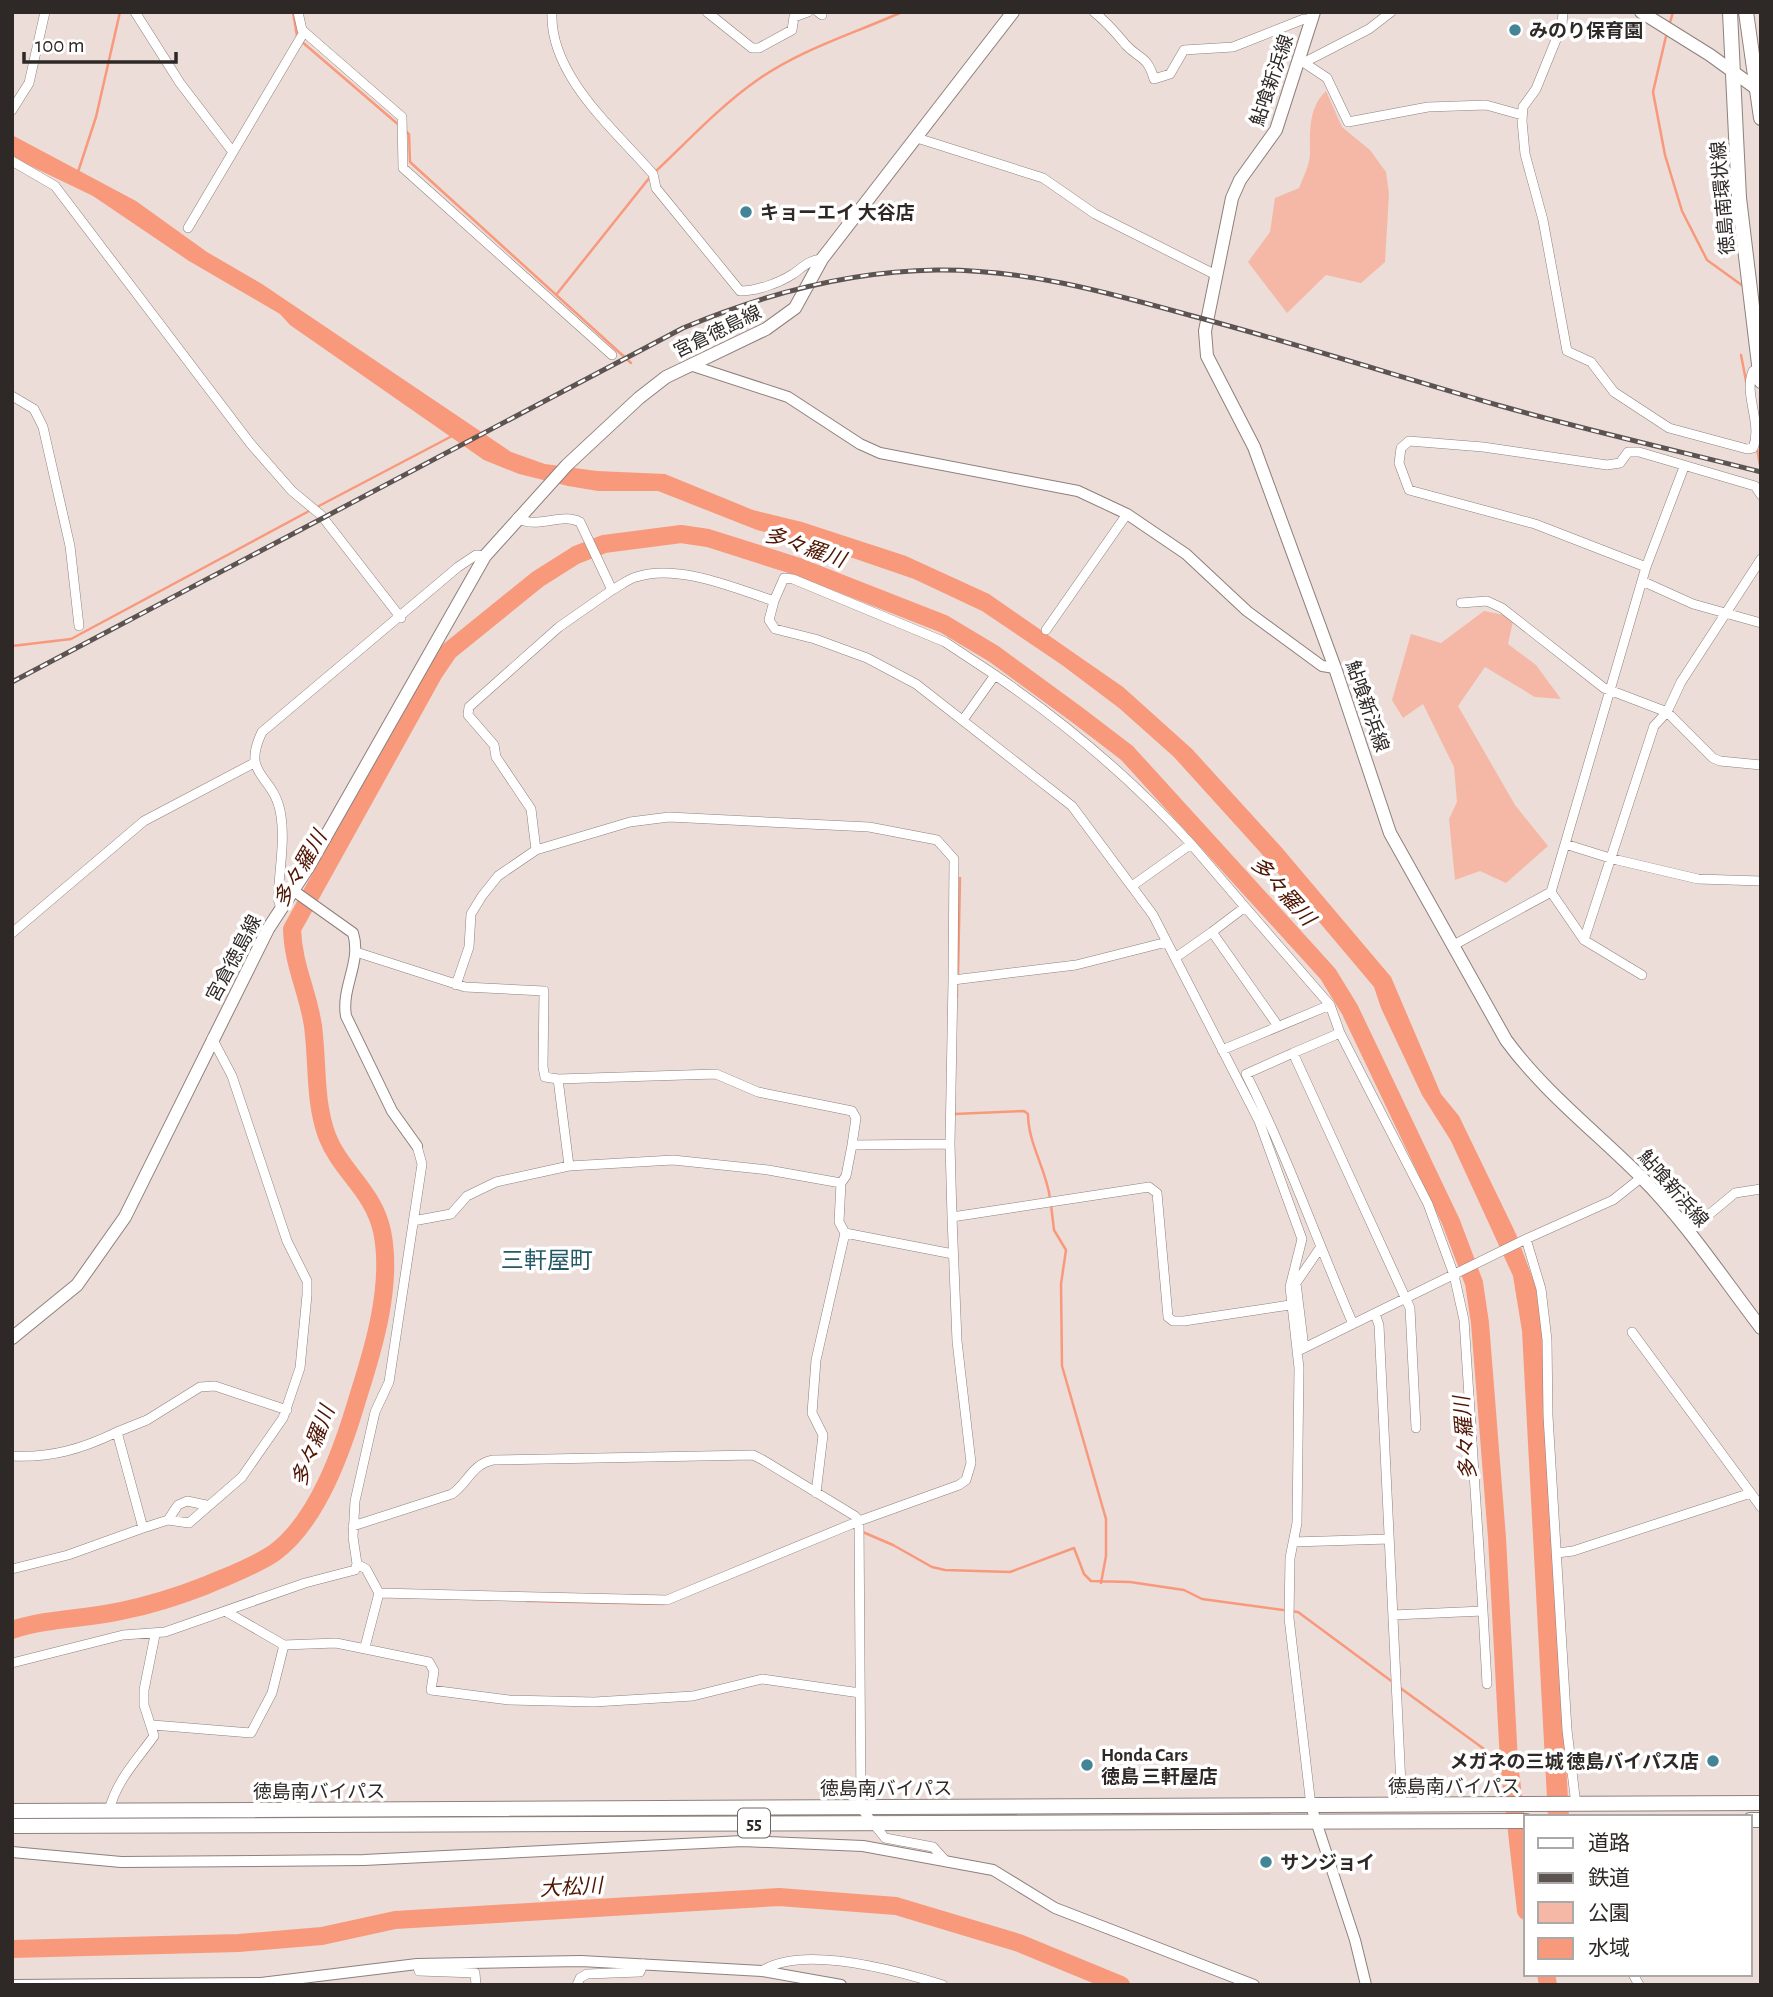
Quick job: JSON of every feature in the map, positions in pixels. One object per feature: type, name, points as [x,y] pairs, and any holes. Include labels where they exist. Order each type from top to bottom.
[{"type":"highway","name":"徳島南環状線","points":[[1730,12],[1746,263],[1760,372]]},
{"type":"highway","points":[[1746,12],[1761,118]]},
{"type":"highway","name":"徳島南バイパス","points":[[12,1826],[1315,1821],[1495,1813],[1575,1805],[1761,1803]]},
{"type":"highway","name":"徳島南バイパス","points":[[12,1811],[1402,1806],[1495,1813],[1524,1820]]},
{"type":"main road","name":"宮倉徳島線","points":[[12,1338],[59,1303],[106,1247],[149,1170],[212,1038],[281,908],[296,893],[485,556],[567,465],[639,398],[666,377],[781,320],[803,297],[821,259],[1013,12]]},
{"type":"main road","points":[[1641,12],[1710,55],[1735,77],[1758,90]]},
{"type":"main road","name":"鮎喰新浜線","points":[[1313,16],[1303,61],[1276,130],[1240,180],[1233,198],[1205,331],[1207,356],[1240,414],[1254,447],[1335,668],[1390,833],[1452,946],[1506,1040],[1523,1064],[1642,1177],[1761,1328]]},
{"type":"street","points":[[12,110],[29,83],[45,12]]},
{"type":"street","points":[[135,12],[180,83],[232,151]]},
{"type":"street","points":[[188,228],[301,36],[298,12]]},
{"type":"street","points":[[552,12],[554,43],[567,75],[653,174],[656,188],[740,291],[754,291],[790,276],[811,260],[821,259]]},
{"type":"street","points":[[707,12],[752,48],[759,48],[792,30],[793,15],[808,12]]},
{"type":"street","points":[[1094,12],[1116,30],[1126,45],[1146,58],[1154,79],[1170,74],[1184,50],[1233,47],[1313,16]]},
{"type":"street","points":[[1391,12],[1369,29],[1303,61],[1327,78],[1348,122],[1428,107],[1486,105],[1522,115]]},
{"type":"street","points":[[1563,12],[1562,24],[1522,115],[1525,154],[1541,211],[1567,351],[1591,362],[1614,392],[1658,423],[1747,449],[1753,447],[1757,438],[1749,380],[1753,371],[1760,372]]},
{"type":"street","points":[[301,36],[402,117],[403,168],[612,355]]},
{"type":"street","points":[[917,138],[1043,178],[1095,214],[1216,275]]},
{"type":"street","points":[[12,161],[55,186],[250,443],[330,527],[401,618]]},
{"type":"street","points":[[690,365],[788,397],[860,444],[880,453],[1079,491],[1127,514],[1186,554],[1247,611],[1322,666],[1335,668]]},
{"type":"street","points":[[12,396],[34,409],[43,427],[70,546],[79,626]]},
{"type":"street","points":[[1646,567],[1535,524],[1409,490],[1399,463],[1401,448],[1409,441],[1483,447],[1607,466],[1620,463],[1628,452],[1639,452],[1755,486],[1761,495]]},
{"type":"street","points":[[1452,946],[1551,892],[1646,567],[1684,467]]},
{"type":"street","points":[[1046,630],[1127,514]]},
{"type":"street","points":[[517,518],[531,524],[575,519],[588,537],[612,590]]},
{"type":"street","points":[[281,908],[278,899],[282,817],[276,796],[254,763],[253,751],[262,732],[401,618],[458,567],[476,555],[485,556]]},
{"type":"street","points":[[1584,940],[1654,726],[1667,712],[1681,681],[1723,613],[1761,559]]},
{"type":"street","points":[[536,850],[531,809],[496,757],[494,745],[468,715],[469,707],[559,627],[635,577],[699,577],[774,601]]},
{"type":"street","points":[[1301,1349],[1290,1305],[1290,1277],[1301,1250],[1300,1230],[1259,1121],[1153,915],[1072,806],[925,690],[867,658],[815,639],[775,629],[769,620],[784,578],[793,579],[946,642],[1066,725],[1117,768],[1191,844],[1330,1005],[1340,1033],[1428,1204],[1456,1274],[1468,1358],[1487,1684]]},
{"type":"street","points":[[1642,582],[1723,613],[1761,623]]},
{"type":"street","points":[[1461,603],[1487,601],[1502,608],[1608,690],[1667,712],[1713,758],[1761,765]]},
{"type":"street","points":[[963,720],[995,675]]},
{"type":"street","points":[[12,933],[144,821],[254,763]]},
{"type":"street","points":[[379,1593],[658,1601],[859,1521],[959,1485],[970,1473],[957,1341],[950,1144],[954,859],[937,840],[869,827],[669,817],[630,822],[536,850],[498,876],[471,914],[469,947],[456,985]]},
{"type":"street","points":[[1132,886],[1191,844]]},
{"type":"street","points":[[1565,844],[1612,859],[1699,879],[1761,881]]},
{"type":"street","points":[[1551,892],[1584,940],[1642,975]]},
{"type":"street","points":[[12,1663],[123,1635],[155,1635],[305,1583],[355,1570],[355,1501],[375,1412],[388,1382],[422,1164],[417,1146],[391,1111],[345,1016],[344,1000],[356,952],[354,933],[296,893]]},
{"type":"street","points":[[1175,958],[1245,907]]},
{"type":"street","points":[[1212,932],[1278,1026]]},
{"type":"street","points":[[953,980],[1076,965],[1167,942]]},
{"type":"street","points":[[356,952],[456,985],[544,991],[545,1077],[558,1079],[716,1074],[758,1092],[852,1111],[856,1118],[852,1145],[846,1177],[841,1183],[839,1222],[845,1233],[816,1360],[812,1413],[823,1434],[817,1493]]},
{"type":"street","points":[[1223,1050],[1330,1005]]},
{"type":"street","points":[[1340,1033],[1246,1074],[1284,1152],[1320,1248],[1353,1324]]},
{"type":"street","points":[[12,1569],[68,1555],[168,1520],[189,1523],[206,1505],[242,1477],[277,1429],[287,1409],[300,1368],[307,1282],[286,1241],[232,1076],[212,1038]]},
{"type":"street","points":[[1293,1053],[1410,1308],[1416,1428]]},
{"type":"street","points":[[558,1079],[569,1166]]},
{"type":"street","points":[[852,1145],[950,1144]]},
{"type":"street","points":[[413,1221],[451,1214],[467,1196],[496,1182],[569,1166],[673,1160],[768,1170],[841,1183]]},
{"type":"street","points":[[1301,1349],[1524,1240],[1613,1200],[1642,1177]]},
{"type":"street","points":[[952,1217],[1149,1187],[1157,1193],[1168,1317],[1173,1321],[1184,1321],[1290,1305]]},
{"type":"street","points":[[1688,1232],[1735,1193],[1761,1189]]},
{"type":"street","points":[[845,1233],[953,1254]]},
{"type":"street","points":[[1524,1240],[1545,1314],[1567,1730],[1575,1805]]},
{"type":"street","points":[[1320,1248],[1296,1283],[1301,1349],[1297,1523],[1293,1542],[1289,1618],[1311,1806],[1355,1940],[1366,1985]]},
{"type":"street","points":[[1375,1314],[1379,1325],[1402,1806]]},
{"type":"street","points":[[1557,1553],[1573,1551],[1757,1499],[1632,1332]]},
{"type":"street","points":[[12,1456],[36,1457],[67,1452],[147,1420],[200,1387],[215,1387],[287,1409]]},
{"type":"street","points":[[117,1432],[143,1528]]},
{"type":"street","points":[[353,1526],[452,1494],[461,1488],[475,1468],[483,1462],[753,1455],[859,1521]]},
{"type":"street","points":[[168,1520],[178,1505],[187,1501],[206,1505]]},
{"type":"street","points":[[859,1521],[861,1808],[885,1838],[933,1847],[944,1859]]},
{"type":"street","points":[[1293,1542],[1389,1539]]},
{"type":"street","points":[[357,1564],[366,1569],[379,1593],[365,1647]]},
{"type":"street","points":[[225,1611],[284,1645],[324,1643],[365,1647],[429,1662],[434,1671],[431,1690],[509,1700],[594,1702],[693,1696],[762,1679],[860,1693]]},
{"type":"street","points":[[1393,1615],[1483,1611]]},
{"type":"street","points":[[109,1811],[126,1773],[154,1736],[153,1726],[147,1717],[144,1690],[155,1635]]},
{"type":"street","points":[[153,1726],[251,1733],[272,1693],[284,1645]]},
{"type":"street","points":[[12,1852],[121,1862],[364,1860],[743,1842],[863,1846],[992,1870],[1055,1908],[1254,1985]]},
{"type":"street","points":[[12,1985],[261,1983],[417,1964],[581,1961],[762,1971],[841,1985]]},
{"type":"street","points":[[762,1971],[782,1963],[842,1961],[943,1985]]},
{"type":"street","points":[[417,1964],[419,1971],[475,1973],[476,1985]]},
{"type":"street","points":[[577,1985],[580,1978],[587,1974],[640,1972],[643,1964]]},
{"type":"green space","points":[[1326,91],[1342,127],[1370,150],[1386,172],[1389,194],[1385,262],[1361,283],[1326,275],[1287,313],[1248,262],[1270,232],[1275,198],[1299,188],[1309,159],[1313,113]]},
{"type":"green space","points":[[1484,611],[1514,617],[1508,644],[1536,665],[1561,699],[1535,697],[1485,667],[1458,706],[1515,805],[1548,846],[1506,883],[1480,871],[1455,880],[1449,819],[1457,802],[1454,767],[1423,704],[1403,718],[1392,700],[1411,634],[1441,643]]},
{"type":"water","points":[[12,135],[136,201],[207,252],[262,284],[511,452],[545,464],[597,471],[665,474],[753,510],[802,522],[906,556],[989,594],[1123,687],[1192,749],[1282,848],[1391,977],[1441,1094],[1459,1116],[1516,1234],[1536,1287],[1543,1340],[1569,1815],[1548,1815],[1522,1331],[1513,1276],[1451,1141],[1422,1095],[1381,1008],[1374,987],[1260,852],[1174,757],[1119,708],[1062,665],[982,611],[914,579],[815,545],[757,530],[658,491],[598,491],[568,486],[519,474],[484,460],[290,325],[280,314],[189,261],[93,196],[12,157]]},
{"type":"waterway","points":[[78,172],[96,117],[120,12]]},
{"type":"waterway","points":[[293,12],[297,36]]},
{"type":"waterway","points":[[655,172],[729,102],[756,81],[809,51],[902,12]]},
{"type":"waterway","points":[[1669,26],[1673,12]]},
{"type":"waterway","points":[[1667,32],[1653,92],[1665,155],[1682,211],[1707,260],[1743,286]]},
{"type":"waterway","points":[[301,41],[400,126]]},
{"type":"waterway","points":[[404,130],[409,134],[410,162],[631,363]]},
{"type":"waterway","points":[[556,295],[650,177]]},
{"type":"waterway","points":[[1741,355],[1747,386]]},
{"type":"waterway","points":[[317,507],[454,435]]},
{"type":"waterway","points":[[1757,448],[1761,471]]},
{"type":"waterway","points":[[12,646],[71,639],[311,510]]},
{"type":"waterway","name":"多々羅川","points":[[12,1630],[39,1623],[132,1609],[207,1585],[250,1567],[274,1553],[304,1522],[327,1482],[345,1438],[370,1357],[383,1294],[385,1251],[382,1231],[372,1204],[340,1160],[327,1136],[318,1095],[313,1026],[295,955],[292,929],[434,673],[449,651],[538,579],[576,555],[604,544],[681,534],[708,538],[796,566],[944,624],[994,654],[1076,714],[1127,753],[1328,974],[1350,1010],[1451,1222],[1474,1283],[1480,1323],[1497,1538],[1509,1762],[1524,1893]]},
{"type":"waterway","points":[[958,976],[960,878]]},
{"type":"waterway","points":[[957,982],[957,997]]},
{"type":"waterway","points":[[954,1112],[1024,1111],[1028,1114],[1031,1135],[1050,1198]]},
{"type":"waterway","points":[[1051,1205],[1054,1230],[1066,1250],[1061,1284],[1062,1366],[1106,1519],[1106,1556],[1101,1583]]},
{"type":"waterway","points":[[851,1527],[893,1545],[932,1567],[945,1570],[1010,1572],[1074,1548],[1084,1574],[1091,1581],[1130,1582],[1184,1590],[1202,1599],[1298,1612],[1394,1683]]},
{"type":"waterway","points":[[527,1601],[664,1604]]},
{"type":"waterway","points":[[1399,1687],[1495,1757],[1509,1762]]},
{"type":"waterway","name":"大松川","points":[[12,1949],[239,1943],[322,1936],[395,1920],[779,1897],[896,1906],[1019,1943],[1121,1985]]},
{"type":"waterway","name":"多々羅川","points":[[1546,1976],[1548,1985]]},
{"type":"railway","points":[[12,682],[683,328],[775,295],[839,280],[904,271],[1001,273],[1096,290],[1533,415],[1761,472]]},
{"type":"place","name":"みのり保育園","points":[[1515,30]]},
{"type":"place","name":"キョーエイ 大谷店","points":[[746,212]]},
{"type":"place","name":"メガネの三城 徳島バイパス店","points":[[1713,1761]]},
{"type":"place","name":"Honda Cars 徳島 三軒屋店","points":[[1087,1765]]},
{"type":"place","name":"サンジョイ","points":[[1266,1862]]},
{"type":"district","name":"三軒屋町","points":[[547,1260]]}]
